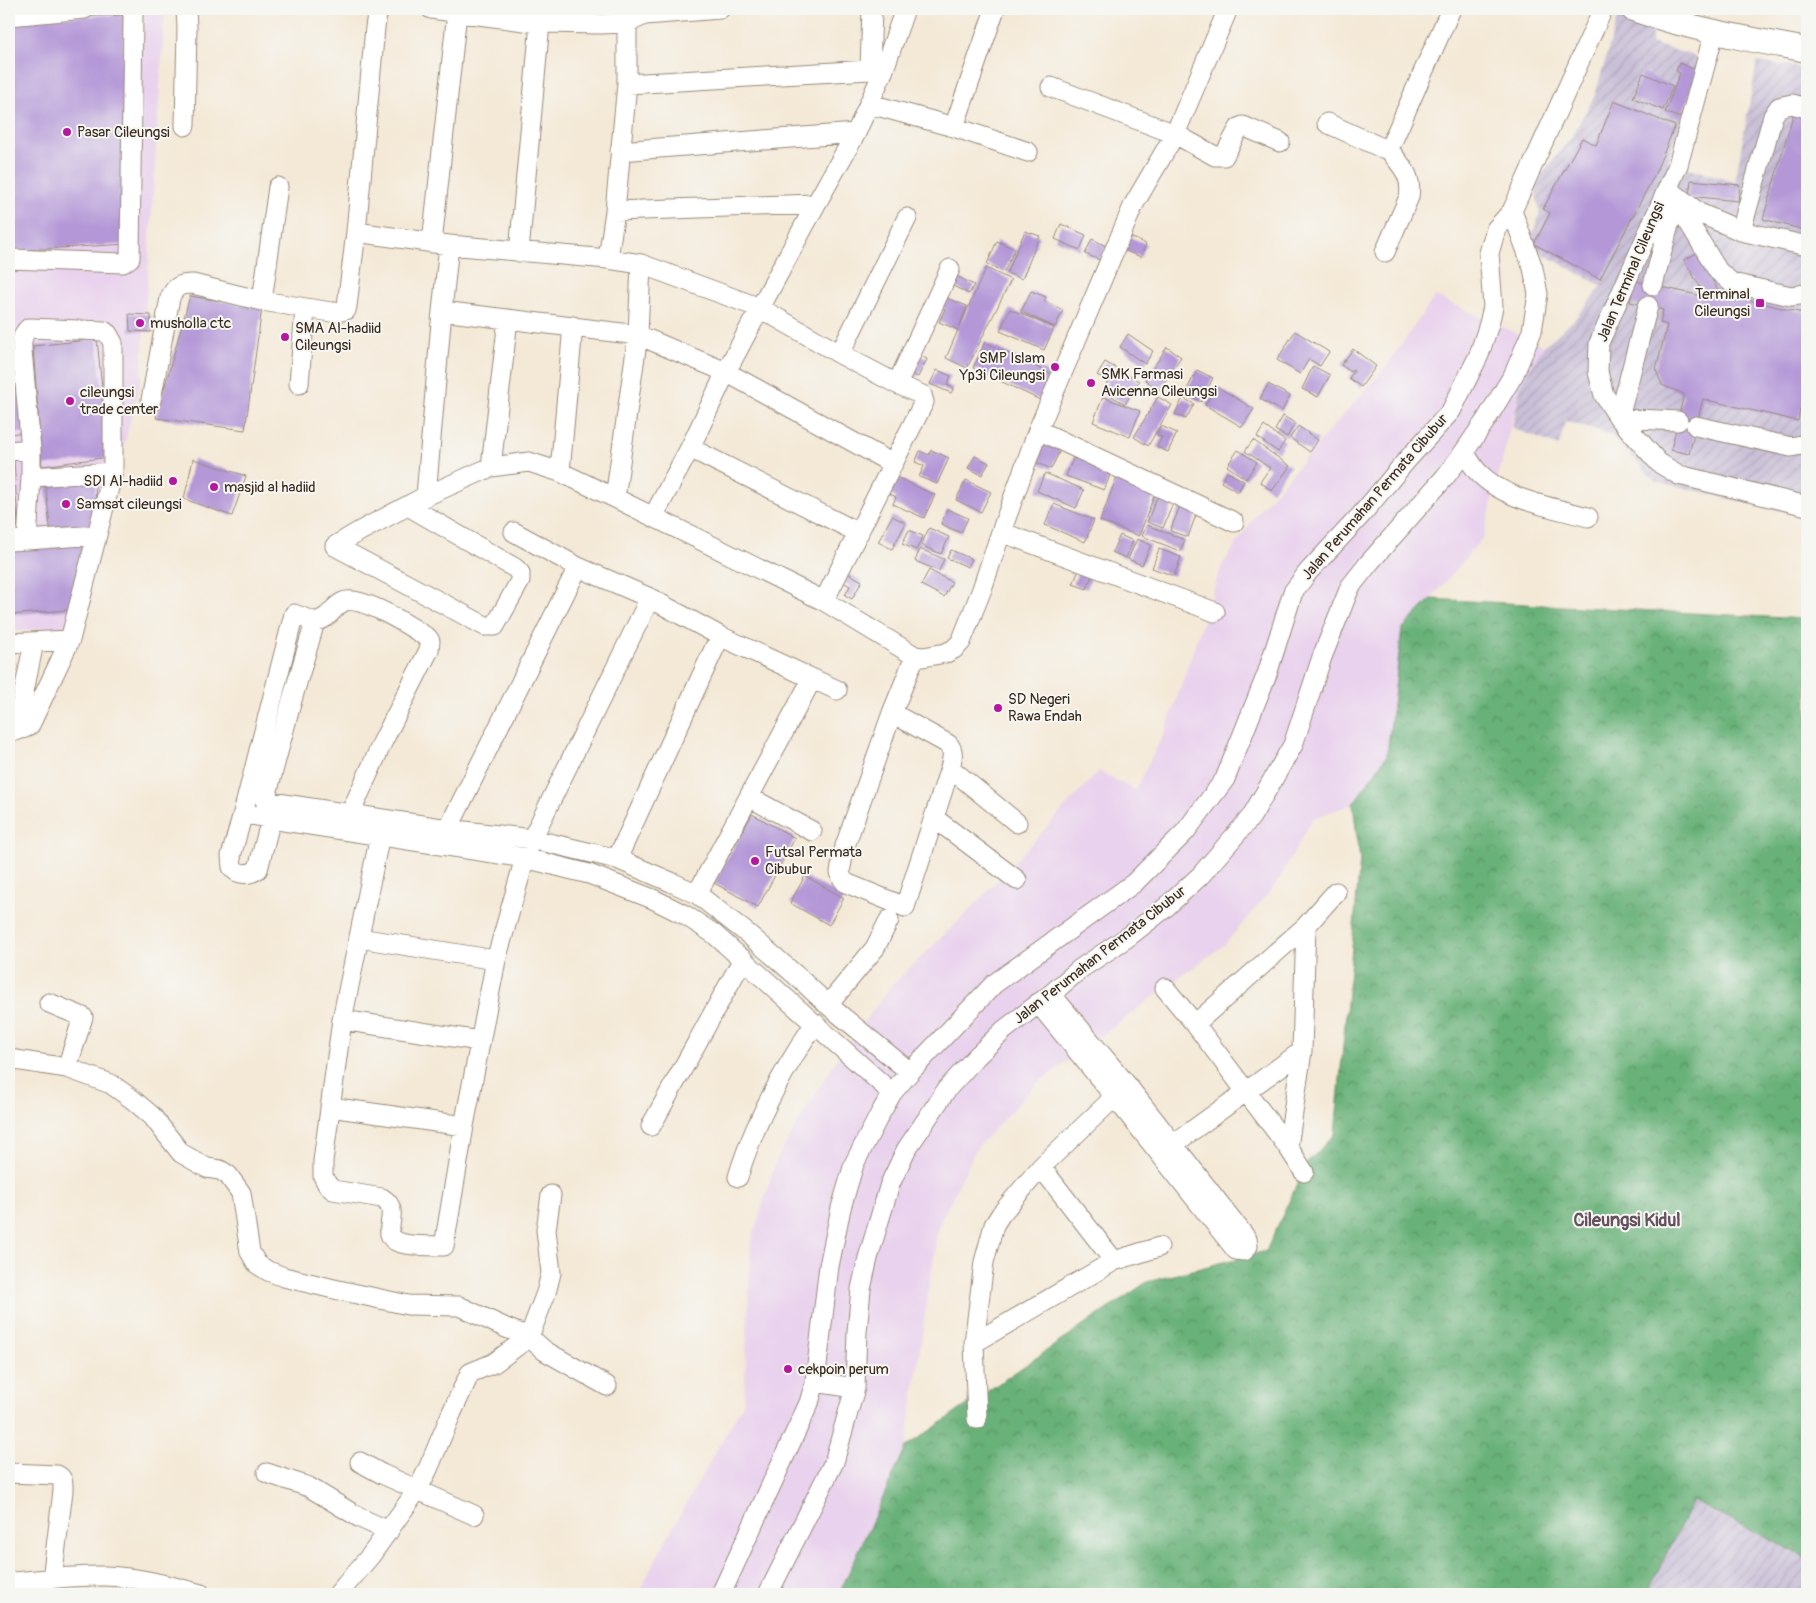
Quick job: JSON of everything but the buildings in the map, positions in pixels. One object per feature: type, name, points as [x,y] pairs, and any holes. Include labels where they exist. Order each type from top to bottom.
[{"type":"main road","points":[[1633,9],[1664,20],[1714,33],[1807,50]]},
{"type":"street","points":[[9,16],[85,9]]},
{"type":"street","points":[[9,259],[123,263],[130,258],[133,15],[131,9]]},
{"type":"street","points":[[184,126],[186,9]]},
{"type":"street","points":[[151,400],[170,298],[174,289],[181,284],[192,284],[305,309],[337,312],[346,310],[356,232],[375,28],[377,14],[382,9]]},
{"type":"street","points":[[431,9],[540,23],[627,23],[645,15],[720,9]]},
{"type":"street","points":[[653,517],[690,448],[726,372],[870,104],[876,71],[872,9]]},
{"type":"street","points":[[876,71],[905,9]]},
{"type":"street","points":[[954,127],[995,9]]},
{"type":"street","points":[[408,506],[515,568],[520,573],[520,581],[495,626],[485,626],[335,546],[426,496],[491,467],[529,462],[560,472],[824,601],[915,656],[924,657],[946,653],[954,649],[961,642],[982,589],[1038,430],[1134,204],[1175,134],[1228,9]]},
{"type":"street","points":[[1327,123],[1382,148],[1392,145],[1451,9]]},
{"type":"street","name":"Jalan Perumahan Permata Cibubur","points":[[720,1594],[809,1404],[821,1383],[829,1266],[841,1208],[854,1164],[892,1093],[994,984],[1134,883],[1185,832],[1225,779],[1267,674],[1293,592],[1308,572],[1361,515],[1451,411],[1479,355],[1489,324],[1492,307],[1489,253],[1496,229],[1512,212],[1603,9]]},
{"type":"street","points":[[1664,20],[1688,9]]},
{"type":"street","points":[[426,496],[442,311],[441,244],[457,12]]},
{"type":"street","points":[[519,252],[540,23]]},
{"type":"street","points":[[608,259],[615,211],[627,84],[627,23]]},
{"type":"street","name":"Jalan Terminal Cileungsi","points":[[1714,33],[1678,165],[1599,343],[1598,372],[1604,396],[1619,418],[1659,463],[1680,475],[1807,506]]},
{"type":"street","points":[[627,84],[876,71]]},
{"type":"street","points":[[1051,87],[1175,134],[1203,151],[1220,157],[1224,156],[1239,128],[1243,126],[1280,142]]},
{"type":"street","points":[[870,104],[954,127],[1028,152]]},
{"type":"street","points":[[1741,231],[1773,116],[1779,107],[1792,104],[1807,108]]},
{"type":"street","points":[[620,151],[856,133]]},
{"type":"street","points":[[1385,252],[1409,197],[1411,188],[1409,177],[1387,148]]},
{"type":"street","points":[[262,301],[278,187]]},
{"type":"street","points":[[1668,188],[1699,213],[1741,231],[1807,246]]},
{"type":"street","points":[[1653,285],[1670,221],[1668,188]]},
{"type":"street","points":[[1668,188],[1718,271],[1732,283],[1791,296],[1807,294]]},
{"type":"street","points":[[615,211],[816,204]]},
{"type":"street","name":"Jalan Perumahan Permata Cibubur","points":[[768,1594],[834,1462],[851,1387],[862,1289],[868,1258],[890,1184],[906,1150],[947,1089],[976,1057],[1004,1030],[1080,969],[1128,937],[1165,908],[1200,876],[1251,817],[1293,745],[1322,657],[1350,587],[1439,484],[1464,452],[1514,374],[1532,332],[1538,294],[1533,268],[1512,212]]},
{"type":"street","points":[[840,354],[907,218]]},
{"type":"street","points":[[356,232],[441,244],[608,259],[641,264],[760,308],[840,354],[920,394],[925,400],[824,601]]},
{"type":"street","points":[[615,498],[638,335],[641,264]]},
{"type":"street","points":[[897,384],[950,270]]},
{"type":"street","points":[[1648,306],[1619,418],[1678,421]]},
{"type":"street","points":[[299,384],[305,309]]},
{"type":"street","points":[[442,311],[638,335],[726,372],[893,464]]},
{"type":"street","points":[[491,467],[508,319]]},
{"type":"street","points":[[560,472],[573,326]]},
{"type":"street","points":[[34,642],[12,731],[25,729],[33,721],[70,640],[97,535],[112,472],[114,348],[108,334],[104,331],[29,328],[24,332],[16,361],[31,449],[32,477],[18,540],[97,535]]},
{"type":"street","points":[[1696,426],[1791,447],[1807,444]]},
{"type":"street","points":[[1038,430],[1234,522]]},
{"type":"street","points":[[690,448],[859,533]]},
{"type":"street","points":[[9,451],[31,449]]},
{"type":"street","points":[[1464,452],[1478,472],[1494,486],[1514,497],[1588,518]]},
{"type":"street","points":[[32,477],[112,472]]},
{"type":"street","points":[[514,532],[578,567],[650,598],[720,636],[837,690]]},
{"type":"street","points":[[1001,532],[1215,612]]},
{"type":"street","points":[[448,829],[578,567]]},
{"type":"street","points":[[380,835],[342,1020],[322,1161],[323,1176],[326,1184],[332,1190],[382,1198],[388,1202],[392,1214],[389,1228],[393,1239],[400,1243],[444,1246],[464,1126],[496,960],[529,848],[650,598]]},
{"type":"street","points":[[257,809],[294,614],[315,622],[328,617],[345,601],[352,600],[405,623],[430,641],[429,650],[383,741],[350,814]]},
{"type":"street","points":[[257,809],[315,622]]},
{"type":"street","points":[[617,859],[720,636]]},
{"type":"street","points":[[9,643],[70,640]]},
{"type":"street","points":[[892,713],[948,744],[953,754],[905,907],[846,883],[840,872],[840,864],[892,713],[915,656]]},
{"type":"street","points":[[697,894],[812,679]]},
{"type":"street","points":[[950,768],[1017,823]]},
{"type":"street","points":[[749,797],[812,831]]},
{"type":"street","points":[[257,809],[380,835],[529,848],[617,859],[697,894],[910,1072]]},
{"type":"street","points":[[257,809],[350,814],[448,829],[529,848],[653,899],[685,915],[714,934],[892,1093]]},
{"type":"street","points":[[934,818],[1017,880]]},
{"type":"street","points":[[1195,1024],[1306,926],[1336,892]]},
{"type":"street","points":[[828,1005],[875,948],[889,920]]},
{"type":"street","points":[[1288,1147],[1302,1051],[1306,926]]},
{"type":"street","points":[[359,938],[496,960]]},
{"type":"street","points":[[651,1126],[743,960]]},
{"type":"street","points":[[1165,988],[1246,1091],[1288,1147],[1304,1172]]},
{"type":"street","points":[[1045,999],[1121,1090],[1167,1150],[1236,1250],[1244,1251],[1248,1247],[1247,1239],[1167,1150]]},
{"type":"street","points":[[48,1003],[83,1017],[67,1068]]},
{"type":"street","points":[[342,1020],[480,1040]]},
{"type":"street","points":[[738,1176],[750,1142],[769,1103],[793,1056],[815,1023]]},
{"type":"street","points":[[1167,1150],[1302,1051]]},
{"type":"street","points":[[9,1059],[67,1068],[111,1084],[152,1116],[181,1153],[207,1168],[220,1170],[228,1175],[241,1193],[250,1252],[256,1264],[268,1271],[284,1277],[408,1305],[458,1306],[528,1337],[545,1351],[607,1386]]},
{"type":"street","points":[[977,1418],[974,1343],[984,1262],[994,1225],[1041,1167],[1121,1090]]},
{"type":"street","points":[[330,1106],[464,1126]]},
{"type":"street","points":[[1041,1167],[1114,1261]]},
{"type":"street","points":[[338,1594],[372,1555],[418,1489],[470,1373],[494,1362],[528,1337],[546,1292],[551,1273],[546,1230],[551,1195]]},
{"type":"street","points":[[974,1343],[1114,1261],[1159,1247]]},
{"type":"street","points":[[821,1383],[851,1387]]},
{"type":"street","points":[[360,1462],[382,1474],[474,1515]]},
{"type":"street","points":[[267,1473],[310,1487],[360,1518],[388,1532]]},
{"type":"street","points":[[9,1474],[56,1476],[63,1480],[52,1579]]},
{"type":"street","points":[[9,1582],[79,1576],[107,1576],[181,1588],[202,1594]]},
{"type":"shaded area","points":[[9,9],[165,9],[141,379],[78,625],[9,632]]},
{"type":"shaded area","points":[[1620,9],[1656,9],[1651,43],[1704,59],[1667,161],[1735,182],[1757,62],[1807,68],[1807,517],[1655,481],[1610,434],[1565,421],[1559,446],[1512,428],[1521,383],[1544,346],[1574,320],[1602,286],[1529,246],[1540,212],[1534,184],[1571,138],[1595,95]]},
{"type":"shaded area","points":[[1435,296],[1544,346],[1521,383],[1484,536],[1431,599],[1402,629],[1387,755],[1353,804],[1313,818],[1277,883],[1225,944],[1036,1084],[976,1149],[938,1227],[906,1447],[839,1594],[638,1594],[667,1538],[744,1402],[751,1243],[777,1158],[838,1057],[892,985],[969,911],[1099,771],[1135,790],[1167,727],[1222,565],[1261,508],[1386,367]]},
{"type":"shaded area","points":[[1693,1500],[1807,1558],[1807,1594],[1646,1594]]},
{"type":"green space","points":[[1431,599],[1804,619],[1807,609],[1807,1558],[1693,1501],[1646,1594],[839,1594],[906,1447],[1147,1282],[1266,1251],[1307,1163],[1335,1134],[1360,860],[1353,804],[1387,755],[1402,629]]},
{"type":"place","name":"Pasar Cileungsi","points":[[67,132]]},
{"type":"place","name":"Terminal Cileungsi","points":[[1760,303]]},
{"type":"place","name":"musholla ctc","points":[[140,323]]},
{"type":"place","name":"SMA Al-hadiid Cileungsi","points":[[285,337]]},
{"type":"place","name":"SMP Islam Yp3i Cileungsi","points":[[1055,367]]},
{"type":"place","name":"SMK Farmasi Avicenna Cileungsi","points":[[1091,383]]},
{"type":"place","name":"cileungsi trade center","points":[[70,401]]},
{"type":"place","name":"SDI Al-hadiid","points":[[173,481]]},
{"type":"place","name":"masjid al hadiid","points":[[214,487]]},
{"type":"place","name":"Samsat cileungsi","points":[[66,504]]},
{"type":"place","name":"SD Negeri Rawa Endah","points":[[998,708]]},
{"type":"place","name":"Futsal Permata Cibubur","points":[[755,861]]},
{"type":"place","name":"cekpoin perum","points":[[788,1369]]},
{"type":"district","name":"Cileungsi Kidul","points":[[1627,1220]]}]
